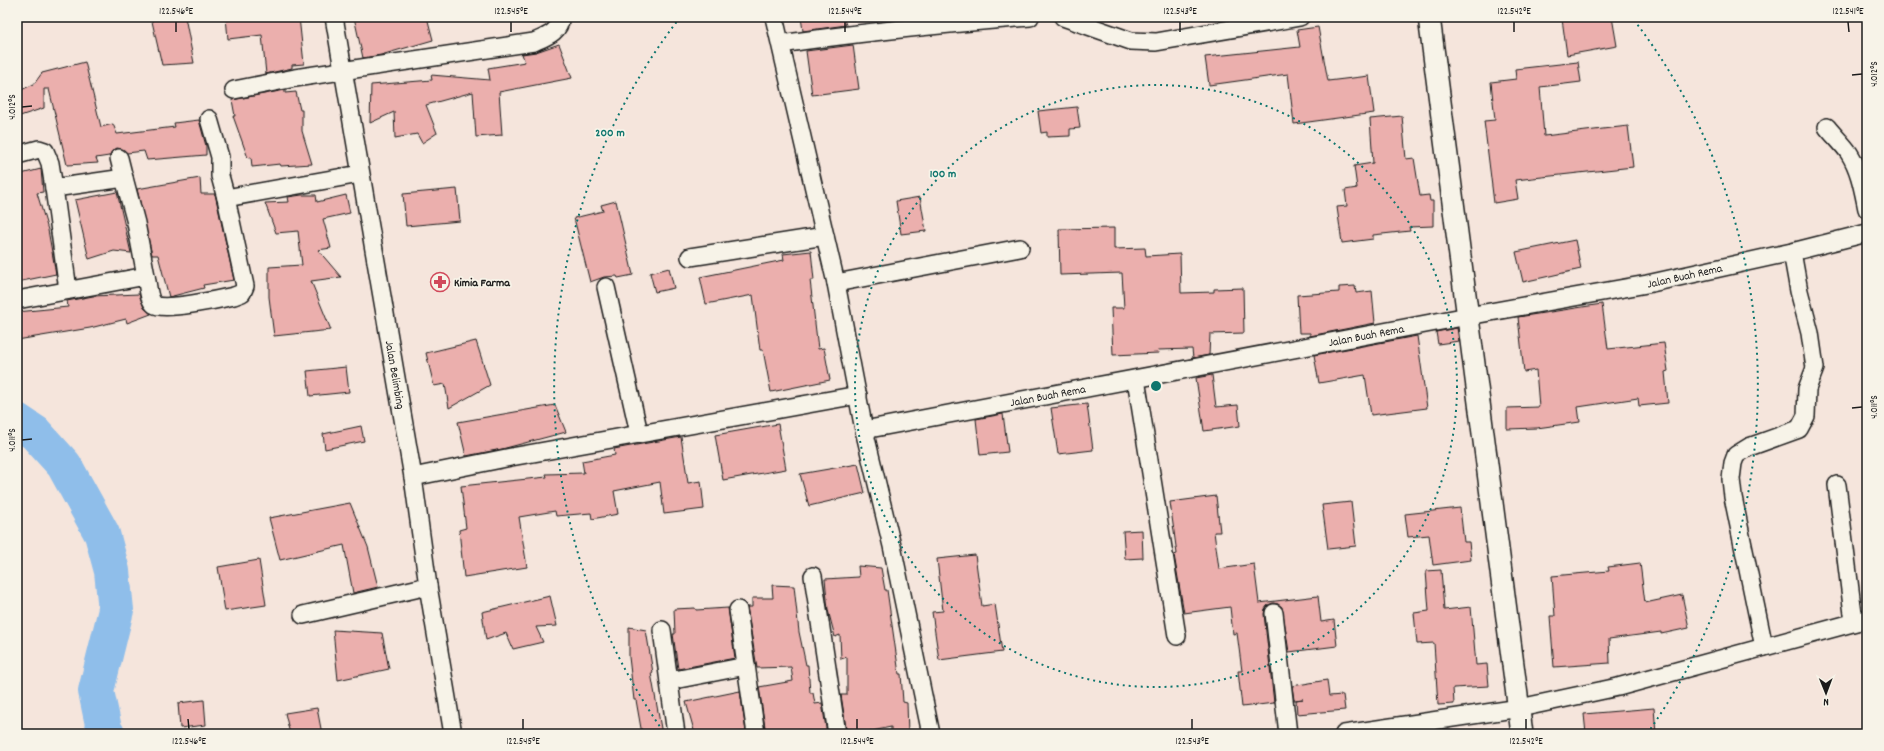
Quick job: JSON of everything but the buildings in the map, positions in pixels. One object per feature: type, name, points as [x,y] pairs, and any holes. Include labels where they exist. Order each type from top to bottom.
[{"type":"street","name":"Jalan Belimbing","points":[[334,17],[413,477],[428,586],[453,734]]},
{"type":"street","points":[[234,90],[267,83],[534,42],[555,31],[560,22],[560,17]]},
{"type":"street","points":[[774,17],[836,284],[864,430],[892,546],[931,734]]},
{"type":"street","points":[[781,44],[827,37],[949,23],[1030,17]]},
{"type":"street","points":[[1062,17],[1131,41],[1156,42],[1300,17]]},
{"type":"street","points":[[1429,17],[1520,708],[1522,734]]},
{"type":"street","points":[[119,158],[136,223],[150,298],[155,305],[159,307],[170,307],[234,296],[242,292],[245,286],[220,176],[220,157],[209,119]]},
{"type":"street","points":[[1826,127],[1848,152],[1854,162],[1859,175],[1867,209]]},
{"type":"street","points":[[17,155],[39,149],[45,151],[50,163],[68,290]]},
{"type":"street","points":[[226,198],[360,174]]},
{"type":"street","points":[[54,188],[124,178]]},
{"type":"street","name":"Jalan Buah Rema","points":[[864,430],[1136,380],[1468,316],[1647,284],[1792,252],[1867,233]]},
{"type":"street","points":[[690,257],[825,236]]},
{"type":"street","points":[[836,284],[1020,248]]},
{"type":"street","points":[[1764,647],[1733,497],[1731,479],[1733,463],[1736,455],[1749,447],[1799,429],[1806,416],[1807,389],[1815,368],[1810,333],[1799,291],[1792,252]]},
{"type":"street","points":[[17,300],[146,276]]},
{"type":"street","points":[[606,287],[639,434]]},
{"type":"street","points":[[1136,380],[1177,636]]},
{"type":"street","points":[[413,477],[639,434],[858,395]]},
{"type":"street","points":[[1344,734],[1520,708],[1618,688],[1861,621],[1837,486]]},
{"type":"street","points":[[813,576],[837,734]]},
{"type":"street","points":[[303,615],[428,586]]},
{"type":"street","points":[[738,610],[756,734]]},
{"type":"street","points":[[1274,613],[1288,734]]},
{"type":"street","points":[[662,630],[676,734]]},
{"type":"street","points":[[669,681],[746,666]]},
{"type":"waterway","points":[[17,421],[35,433],[64,465],[102,534],[112,571],[116,610],[96,691],[104,729],[107,734]]},
{"type":"place","name":"Kimia Farma","points":[[440,282]]}]
